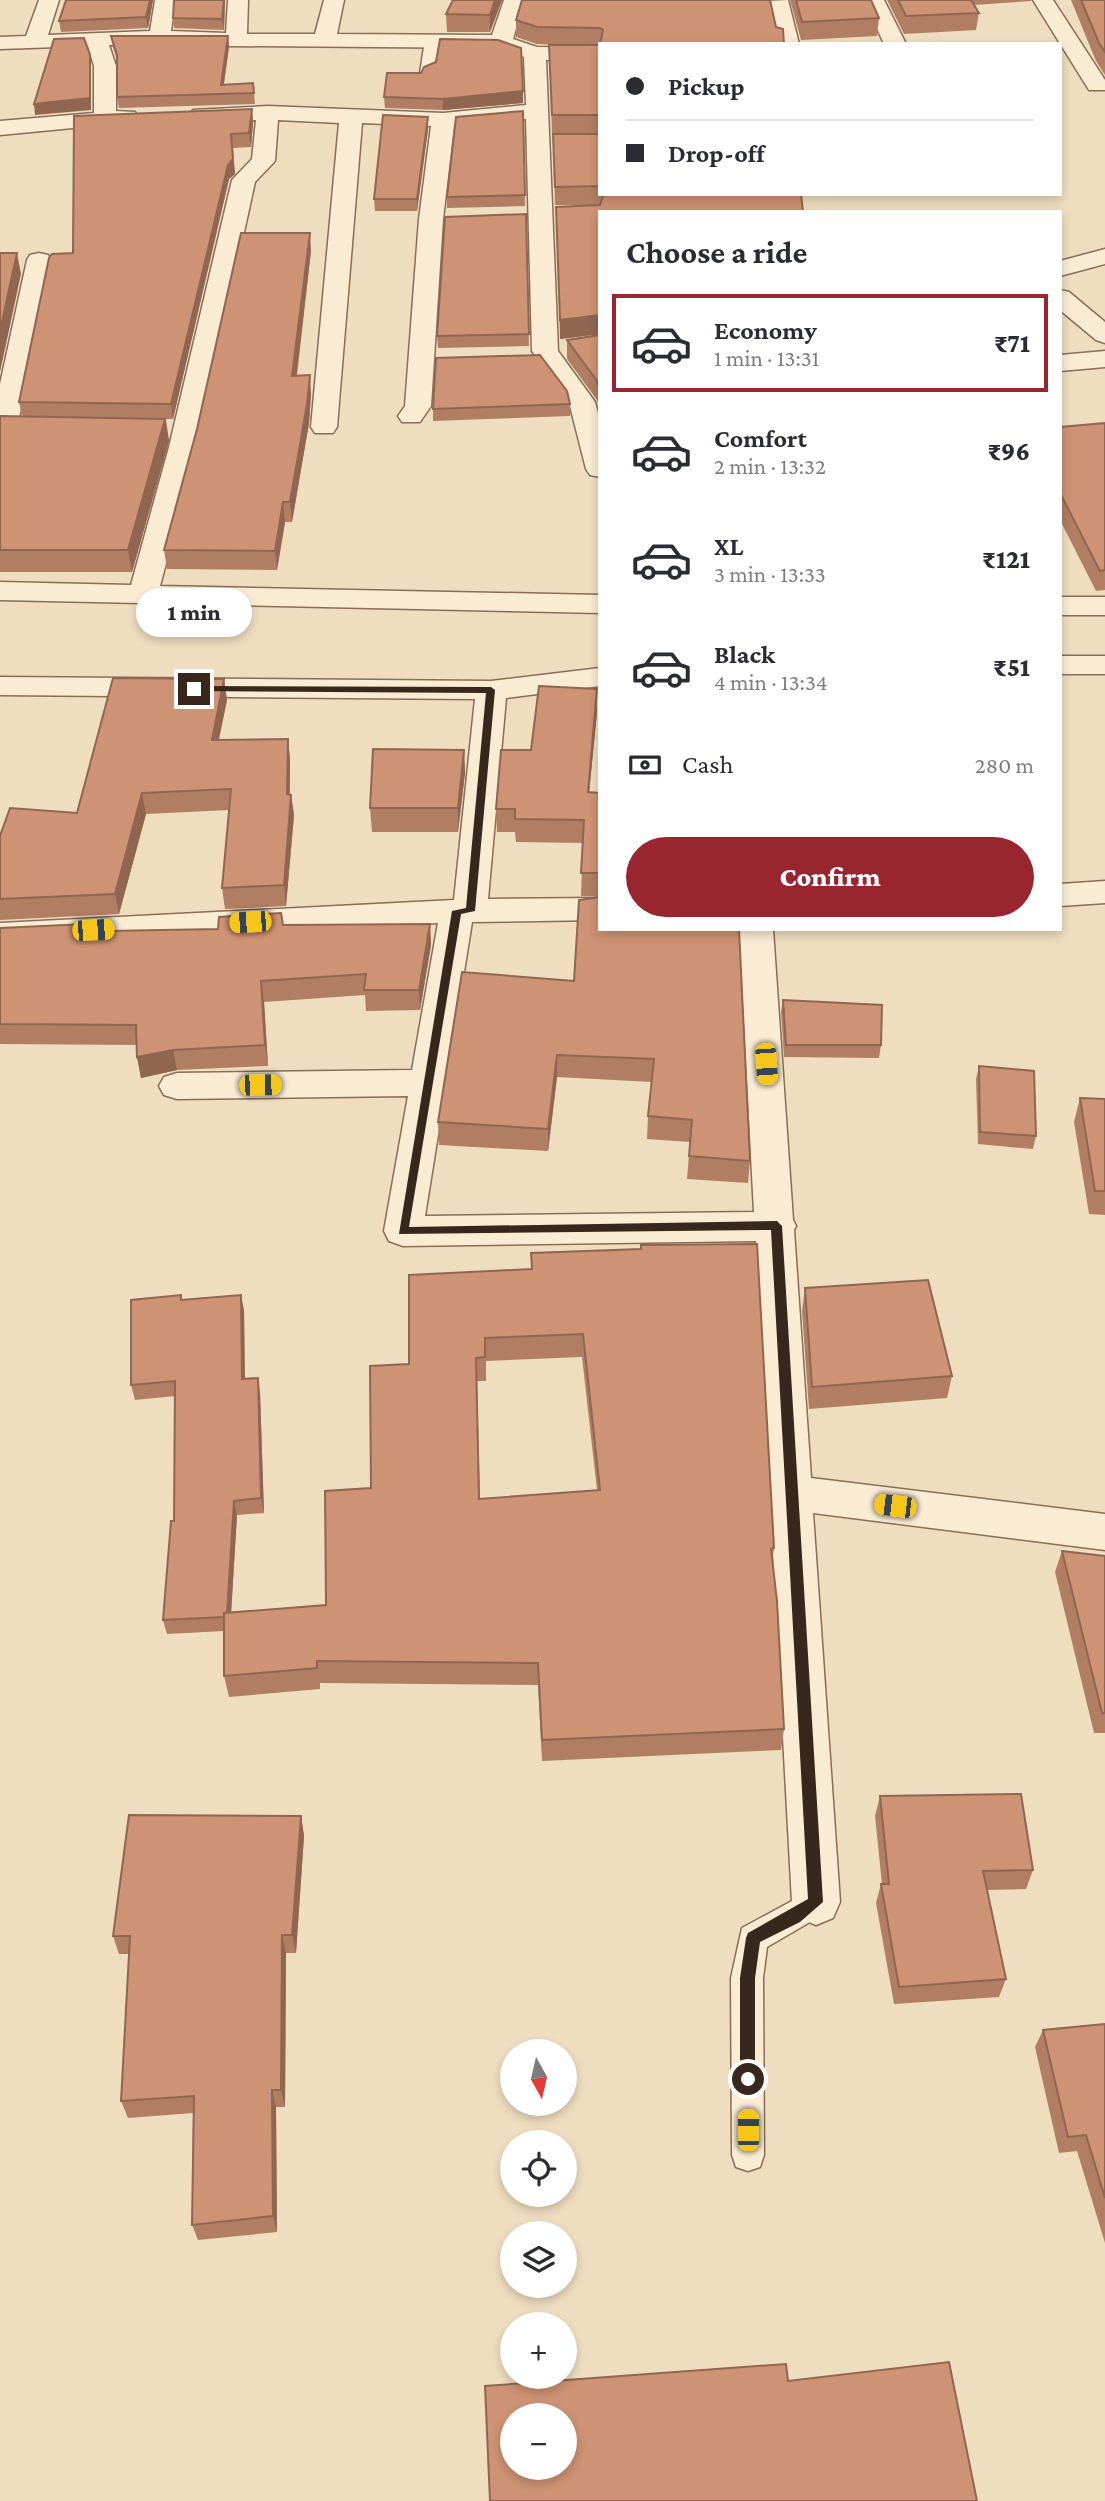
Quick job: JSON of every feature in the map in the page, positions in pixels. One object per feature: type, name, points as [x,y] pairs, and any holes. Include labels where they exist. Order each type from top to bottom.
[{"type":"street","points":[[34,43],[49,0]]},
{"type":"street","points":[[160,38],[165,0]]},
{"type":"street","points":[[236,37],[238,0]]},
{"type":"street","points":[[325,38],[334,0]]},
{"type":"street","points":[[501,42],[514,0]]},
{"type":"street","points":[[874,0],[894,42]]},
{"type":"street","points":[[1043,0],[1101,85]]},
{"type":"street","points":[[778,1],[788,42]]},
{"type":"street","points":[[0,43],[160,38],[236,37],[272,41],[325,38],[501,42],[535,53],[598,54]]},
{"type":"street","points":[[97,40],[105,66],[105,118]]},
{"type":"street","points":[[535,53],[536,143],[552,215],[548,352],[582,402],[598,462]]},
{"type":"street","points":[[1073,82],[1101,85]]},
{"type":"street","points":[[173,116],[268,113],[443,120],[535,111]]},
{"type":"street","points":[[144,592],[171,430],[244,180],[263,161],[268,113]]},
{"type":"street","points":[[0,128],[146,117]]},
{"type":"street","points":[[324,426],[351,118]]},
{"type":"street","points":[[411,416],[418,406],[436,358],[431,219],[443,120]]},
{"type":"street","points":[[536,143],[562,143]]},
{"type":"street","points":[[513,216],[552,215]]},
{"type":"street","points":[[431,219],[458,218]]},
{"type":"street","points":[[1062,269],[1105,256]]},
{"type":"street","points":[[32,428],[2,428],[39,260]]},
{"type":"street","points":[[1062,299],[1105,335]]},
{"type":"street","points":[[1062,363],[1105,359]]},
{"type":"street","points":[[0,592],[144,592],[598,604]]},
{"type":"street","points":[[1062,606],[1104,608]]},
{"type":"street","points":[[1062,665],[1105,665]]},
{"type":"street","points":[[0,686],[491,690],[598,677]]},
{"type":"street","points":[[491,690],[464,911],[426,1083],[403,1231],[777,1226]]},
{"type":"street","points":[[1062,895],[1105,892]]},
{"type":"street","points":[[0,935],[464,911],[598,909]]},
{"type":"street","points":[[756,931],[777,1226],[790,1493],[816,1902]]},
{"type":"street","points":[[177,1086],[426,1083]]},
{"type":"street","points":[[790,1493],[1105,1532]]},
{"type":"lane","points":[[427,73],[432,40]]},
{"type":"lane","points":[[748,2155],[747,1978],[753,1938],[795,1917],[816,1902]]},
{"type":"building","points":[[66,0],[150,0],[146,17],[59,21]]},
{"type":"building","points":[[174,0],[224,0],[222,19],[173,18]]},
{"type":"building","points":[[453,0],[495,0],[490,15],[446,14]]},
{"type":"building","points":[[522,0],[770,0],[776,27],[783,29],[784,42],[600,42],[603,30],[600,28],[537,27],[516,20]]},
{"type":"building","points":[[796,0],[871,0],[879,18],[802,22]]},
{"type":"building","points":[[898,0],[971,0],[979,13],[906,16]]},
{"type":"building","points":[[1081,0],[1105,0],[1105,52],[1099,43]]},
{"type":"building","points":[[111,36],[228,36],[221,85],[253,83],[254,93],[117,97],[117,55]]},
{"type":"building","points":[[84,38],[90,55],[90,98],[34,104],[54,39]]},
{"type":"building","points":[[440,39],[498,40],[521,48],[523,91],[443,99],[384,97],[387,73],[421,73],[424,67],[436,62]]},
{"type":"building","points":[[549,45],[598,45],[598,115],[552,115]]},
{"type":"building","points":[[252,109],[249,133],[231,134],[233,159],[228,165],[171,404],[19,402],[49,258],[52,254],[73,253],[74,116]]},
{"type":"building","points":[[523,111],[525,195],[447,197],[456,117]]},
{"type":"building","points":[[383,115],[428,117],[417,199],[374,199]]},
{"type":"building","points":[[553,134],[598,134],[598,186],[555,187]]},
{"type":"building","points":[[603,196],[801,196],[803,210],[598,210],[598,315],[560,320],[556,207],[600,205]]},
{"type":"building","points":[[526,214],[529,334],[437,336],[445,217]]},
{"type":"building","points":[[241,233],[310,233],[292,376],[310,375],[290,502],[283,502],[275,551],[164,550],[197,429]]},
{"type":"building","points":[[0,253],[17,253],[0,331]]},
{"type":"building","points":[[598,335],[598,384],[597,381],[567,340]]},
{"type":"building","points":[[540,355],[567,391],[570,404],[433,409],[436,358]]},
{"type":"building","points":[[0,416],[165,419],[128,550],[0,550]]},
{"type":"building","points":[[1105,423],[1105,570],[1100,571],[1062,497],[1062,427]]},
{"type":"building","points":[[113,678],[224,679],[212,740],[288,739],[287,794],[291,795],[284,885],[222,888],[231,789],[142,793],[115,894],[0,899],[0,836],[10,808],[77,813]]},
{"type":"building","points":[[539,686],[597,689],[588,792],[598,793],[598,873],[581,873],[584,820],[515,819],[515,809],[496,809],[501,750],[531,750]]},
{"type":"building","points":[[373,749],[464,750],[458,808],[370,808]]},
{"type":"building","points":[[598,897],[598,931],[739,931],[750,1161],[689,1156],[692,1120],[648,1116],[654,1059],[557,1055],[548,1129],[438,1122],[462,972],[574,981],[579,900]]},
{"type":"building","points":[[281,913],[283,925],[430,924],[419,990],[364,990],[366,974],[261,981],[265,1045],[173,1050],[137,1057],[136,1025],[0,1024],[0,928],[107,923],[105,931],[218,929],[219,917]]},
{"type":"building","points":[[783,1000],[882,1005],[881,1045],[786,1045]]},
{"type":"building","points":[[979,1066],[1034,1071],[1036,1136],[980,1132]]},
{"type":"building","points":[[1080,1098],[1105,1099],[1105,1191],[1095,1191]]},
{"type":"building","points":[[757,1244],[774,1548],[771,1549],[777,1601],[784,1729],[542,1740],[538,1663],[317,1661],[317,1668],[224,1676],[224,1613],[326,1605],[325,1491],[371,1488],[370,1366],[409,1364],[409,1275],[532,1269],[531,1253],[641,1249],[641,1245]],"holes":[[[583,1334],[600,1490],[479,1499],[476,1358],[485,1357],[485,1338]]]},
{"type":"building","points":[[928,1280],[952,1376],[812,1387],[805,1288]]},
{"type":"building","points":[[181,1295],[181,1300],[241,1295],[242,1379],[258,1378],[261,1498],[234,1501],[227,1613],[224,1613],[224,1617],[163,1620],[171,1521],[174,1521],[175,1381],[131,1385],[131,1300]]},
{"type":"building","points":[[1062,1551],[1105,1556],[1105,1713],[1102,1713]]},
{"type":"building","points":[[1021,1794],[1033,1870],[983,1871],[1006,1979],[899,1987],[881,1884],[889,1884],[880,1796]]},
{"type":"building","points":[[129,1815],[301,1816],[292,1935],[282,1935],[281,2090],[272,2090],[273,2216],[192,2225],[194,2096],[121,2101],[130,1936],[113,1936]]},
{"type":"building","points":[[1105,2024],[1105,2198],[1086,2135],[1068,2137],[1043,2030]]},
{"type":"building","points":[[949,2362],[977,2501],[490,2501],[485,2386],[500,2385],[500,2389],[577,2389],[577,2379],[786,2364],[788,2381]]},
{"type":"route","points":[[194,689],[491,690],[470,911],[457,911],[403,1231],[777,1226],[790,1493],[816,1902],[795,1917],[753,1938],[747,1978],[748,2079]]}]
